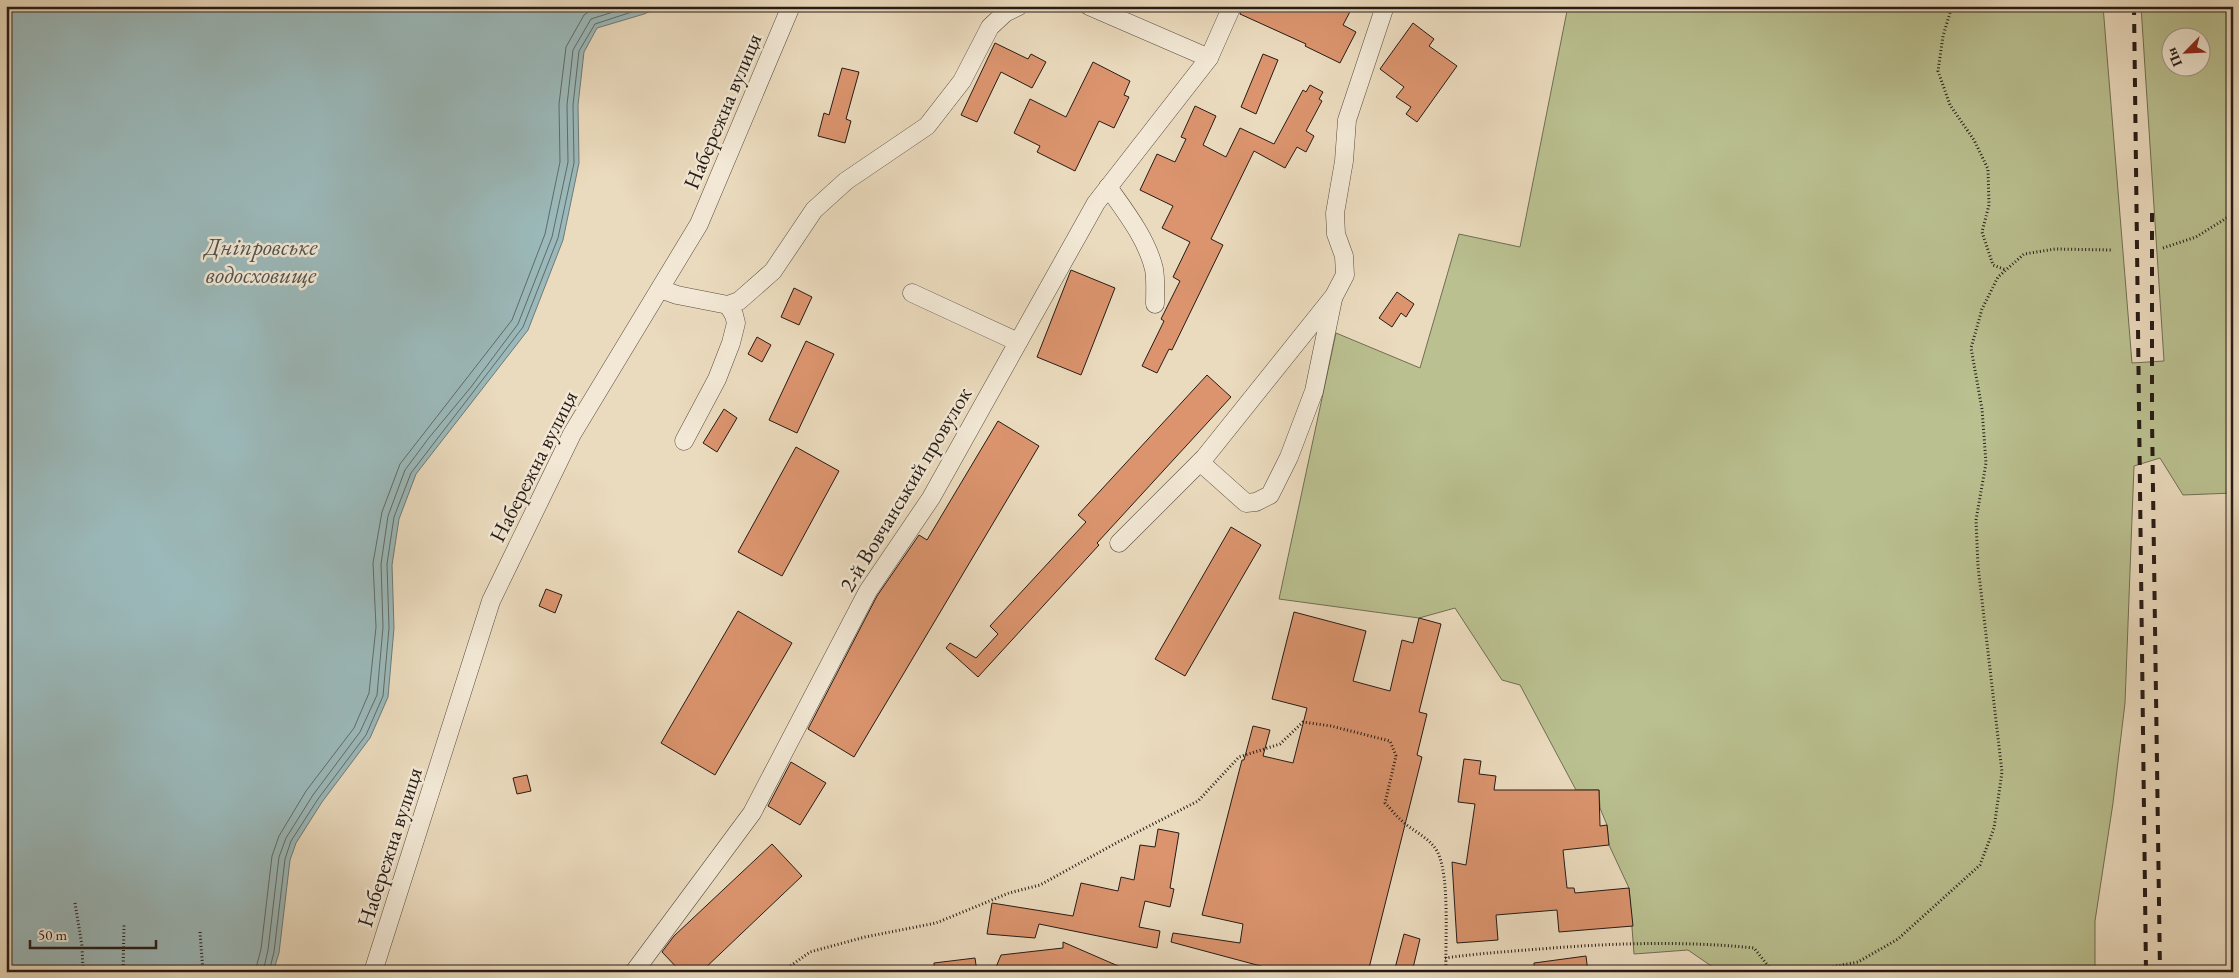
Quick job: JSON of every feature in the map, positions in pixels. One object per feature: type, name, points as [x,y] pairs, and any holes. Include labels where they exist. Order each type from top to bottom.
[{"type":"street","name":"Набережна вулиця","points":[[373,972],[491,601],[572,434],[699,224],[791,6]]},
{"type":"street","points":[[660,289],[677,295],[728,305],[739,301],[774,271],[814,210],[840,187],[927,126],[962,81],[990,27],[1005,13],[1019,6]]},
{"type":"street","points":[[1089,6],[1209,58]]},
{"type":"street","name":"2-й Вовчанський провулок","points":[[634,972],[752,813],[868,592],[931,498],[1096,203],[1209,58],[1232,6]]},
{"type":"street","points":[[1119,543],[1200,462],[1334,296],[1345,275],[1344,256],[1336,234],[1334,213],[1344,161],[1347,120],[1385,6]]},
{"type":"street","points":[[1108,187],[1129,216],[1148,250],[1154,270],[1155,304]]},
{"type":"street","points":[[912,293],[1018,342]]},
{"type":"street","points":[[1200,462],[1246,502],[1256,502],[1270,495],[1289,456],[1314,391],[1334,296]]},
{"type":"street","points":[[684,441],[717,379],[732,343],[736,323],[728,305]]},
{"type":"path","points":[[1952,6],[1943,36],[1938,71],[1950,106],[1974,140],[1988,169],[1989,205],[1982,232],[1993,265],[2006,270]]},
{"type":"path","points":[[2163,248],[2196,237],[2233,214]]},
{"type":"path","points":[[1777,972],[1814,970],[1858,962],[1898,939],[1980,865],[1994,828],[2002,772],[1978,566],[1976,520],[1986,463],[1982,409],[1971,348],[1982,310],[1998,277],[2024,254],[2055,248],[2111,250]]},
{"type":"path","points":[[782,972],[810,952],[865,936],[936,923],[1009,893],[1040,885],[1198,801],[1239,756],[1280,744],[1303,722],[1331,726],[1390,741],[1396,756],[1385,802],[1401,821],[1420,834],[1438,852],[1443,874],[1446,922],[1446,972]]},
{"type":"path","points":[[74,903],[82,946],[83,972]]},
{"type":"path","points":[[123,972],[124,925]]},
{"type":"path","points":[[200,932],[203,972]]},
{"type":"path","points":[[1445,958],[1480,953],[1635,942],[1680,945],[1708,943],[1754,948],[1772,972]]},
{"type":"green space","points":[[1568,6],[2103,6],[2132,363],[2164,361],[2141,6],[2233,6],[2233,493],[2183,495],[2160,458],[2134,466],[2125,703],[2113,803],[2095,921],[2095,972],[1988,969],[1986,972],[1720,972],[1688,950],[1634,954],[1629,888],[1609,845],[1607,825],[1600,808],[1599,790],[1576,790],[1520,685],[1502,680],[1455,608],[1419,618],[1279,599],[1336,333],[1420,368],[1459,234],[1520,247]]},
{"type":"water","name":"Дніпровське водосховище","points":[[6,6],[662,6],[644,14],[597,28],[584,52],[578,105],[579,163],[563,240],[528,330],[416,474],[399,519],[392,565],[394,628],[388,697],[370,738],[322,802],[296,843],[290,860],[279,953],[273,972],[6,972]]},
{"type":"building","points":[[1242,6],[1353,6],[1343,25],[1356,32],[1340,63],[1305,46],[1306,44],[1240,14]]},
{"type":"building","points":[[1413,23],[1434,39],[1429,46],[1457,66],[1417,122],[1406,114],[1411,107],[1396,97],[1404,87],[1380,69]]},
{"type":"building","points":[[995,43],[1028,59],[1031,54],[1046,62],[1032,88],[1001,72],[977,122],[961,115]]},
{"type":"building","points":[[1263,54],[1278,60],[1256,114],[1241,107]]},
{"type":"building","points":[[1093,62],[1130,81],[1124,95],[1129,97],[1114,128],[1099,121],[1075,171],[1037,152],[1040,146],[1014,133],[1030,99],[1066,117]]},
{"type":"building","points":[[842,68],[859,72],[846,119],[851,121],[845,143],[818,136],[824,113],[829,115]]},
{"type":"building","points":[[1310,85],[1323,92],[1319,99],[1322,101],[1306,131],[1314,136],[1306,152],[1297,147],[1285,168],[1254,151],[1211,239],[1223,245],[1172,350],[1169,349],[1157,373],[1142,366],[1164,321],[1161,319],[1180,281],[1173,277],[1190,242],[1162,228],[1173,206],[1140,190],[1157,154],[1175,162],[1186,139],[1181,137],[1195,106],[1216,116],[1203,145],[1226,157],[1240,128],[1274,144],[1303,90],[1306,92]]},
{"type":"building","points":[[1071,270],[1115,288],[1081,375],[1037,357]]},
{"type":"building","points":[[794,288],[812,297],[799,325],[781,317]]},
{"type":"building","points":[[1397,292],[1414,304],[1406,317],[1401,313],[1392,327],[1379,318]]},
{"type":"building","points":[[757,337],[771,345],[762,362],[748,354]]},
{"type":"building","points":[[806,341],[834,354],[797,433],[769,420]]},
{"type":"building","points":[[1207,375],[1231,397],[1097,543],[1099,545],[978,677],[946,648],[950,643],[976,658],[998,634],[990,626],[1086,522],[1078,515]]},
{"type":"building","points":[[724,409],[737,418],[717,452],[703,443]]},
{"type":"building","points":[[998,421],[1039,446],[854,757],[808,729],[877,596],[919,535],[927,540]]},
{"type":"building","points":[[796,447],[839,471],[782,576],[738,552]]},
{"type":"building","points":[[1231,527],[1261,545],[1185,676],[1155,659]]},
{"type":"building","points":[[546,589],[562,595],[555,613],[539,606]]},
{"type":"building","points":[[738,611],[792,643],[715,775],[661,743]]},
{"type":"building","points":[[1294,612],[1366,631],[1353,681],[1390,691],[1402,640],[1413,643],[1419,618],[1441,624],[1419,712],[1427,714],[1417,755],[1422,757],[1368,972],[1283,972],[1171,942],[1173,933],[1240,943],[1243,924],[1202,915],[1242,760],[1244,760],[1253,726],[1270,730],[1263,756],[1293,763],[1307,708],[1272,699]]},
{"type":"building","points":[[1464,759],[1481,761],[1479,774],[1496,776],[1494,790],[1599,790],[1600,826],[1607,825],[1609,845],[1563,850],[1567,888],[1574,888],[1575,893],[1629,888],[1633,926],[1559,932],[1557,910],[1496,915],[1498,940],[1457,943],[1452,862],[1466,865],[1475,804],[1458,802]]},
{"type":"building","points":[[791,762],[826,783],[800,825],[768,806]]},
{"type":"building","points":[[527,775],[531,791],[517,794],[513,778]]},
{"type":"building","points":[[1158,829],[1179,833],[1170,888],[1174,889],[1170,907],[1145,901],[1139,927],[1160,931],[1157,948],[1039,924],[1035,938],[987,934],[992,903],[1073,916],[1081,883],[1118,891],[1121,877],[1134,880],[1140,845],[1155,847]]},
{"type":"building","points":[[772,844],[802,876],[701,972],[681,972],[662,952],[674,936]]},
{"type":"building","points":[[1404,934],[1420,939],[1412,972],[1394,972]]},
{"type":"building","points":[[1063,942],[1132,972],[994,972],[1001,955],[1063,948]]},
{"type":"building","points":[[1586,956],[1588,972],[1534,972],[1534,963]]},
{"type":"building","points":[[975,958],[977,972],[934,972],[934,963]]},
{"type":"railway","points":[[2134,6],[2146,972]]},
{"type":"railway","points":[[2152,213],[2152,419],[2160,972]]}]
